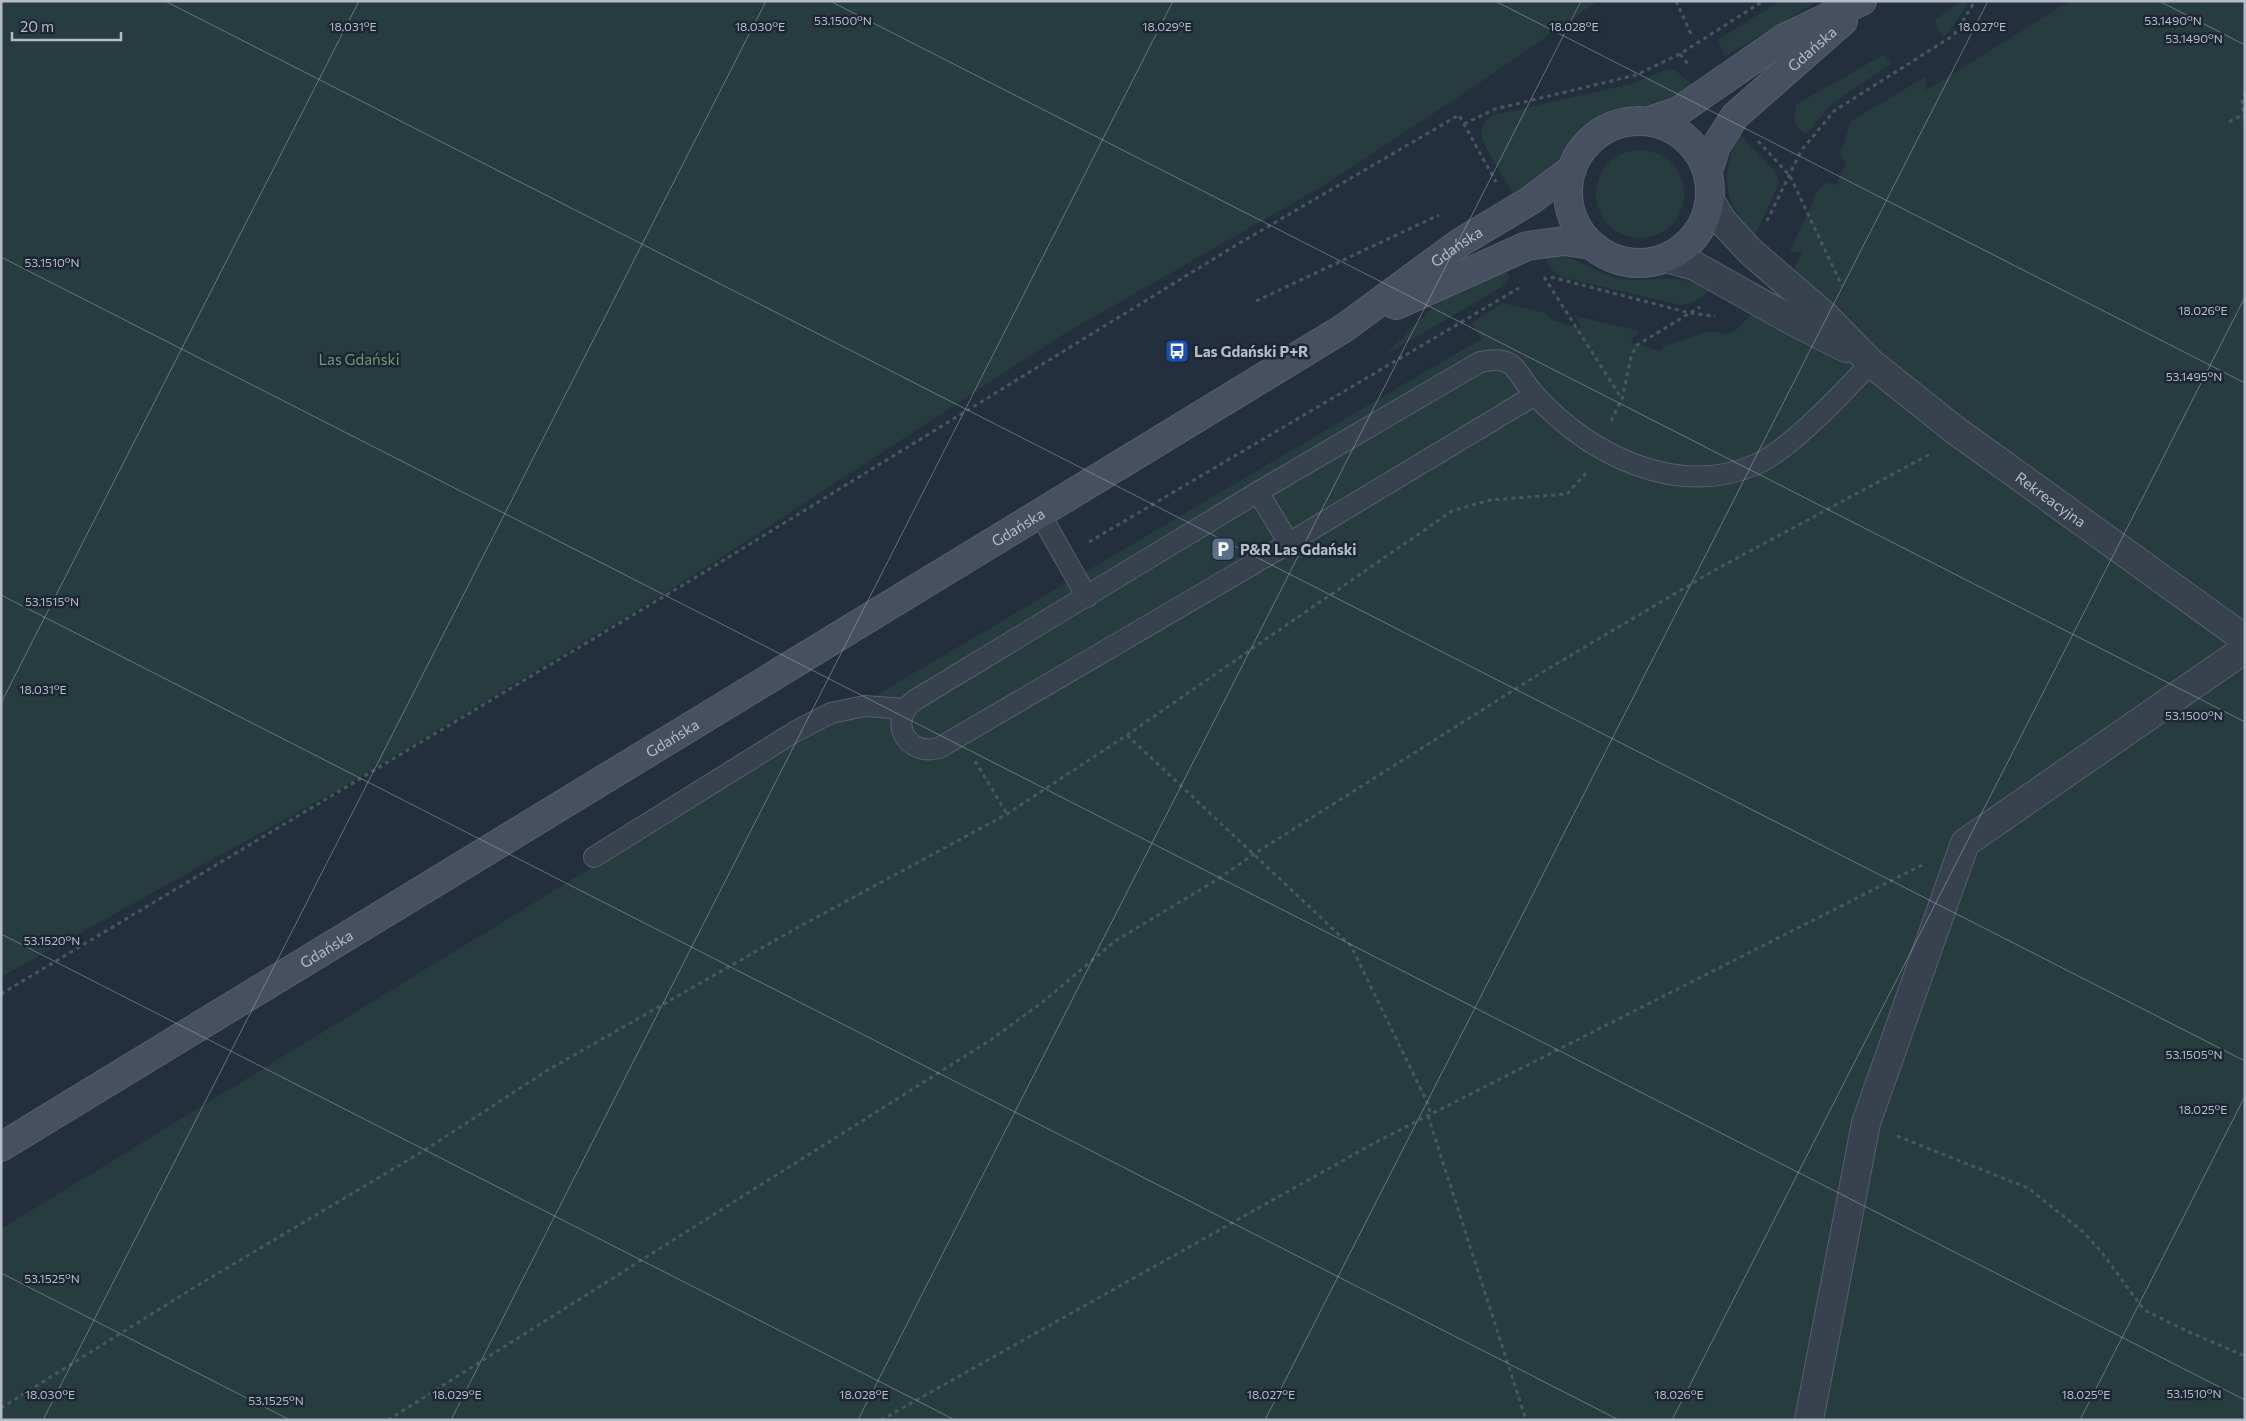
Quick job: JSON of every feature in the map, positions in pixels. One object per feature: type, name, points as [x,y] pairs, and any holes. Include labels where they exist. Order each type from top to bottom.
[{"type":"main road","name":"Gdańska","points":[[1649,121],[1679,111],[1784,38],[1862,1]]},
{"type":"main road","name":"Gdańska","points":[[1708,172],[1716,146],[1735,116],[1807,51],[1868,1]]},
{"type":"main road","points":[[1649,121],[1668,127],[1686,138],[1699,153],[1708,172],[1710,201],[1706,219],[1697,235],[1684,248],[1667,258],[1648,263],[1627,262],[1608,256],[1591,245],[1578,229],[1570,209],[1568,189],[1572,169],[1579,154],[1589,141],[1602,131],[1625,123],[1649,121]]},
{"type":"main road","name":"Gdańska","points":[[1,1146],[1344,328],[1461,242],[1530,200],[1572,169]]},
{"type":"main road","name":"Gdańska","points":[[1344,328],[1528,246],[1564,241],[1591,245]]},
{"type":"street","name":"Rekreacyjna","points":[[1710,201],[1723,222],[1750,252],[1825,316],[1865,359],[1955,430],[2245,639]]},
{"type":"street","name":"Rekreacyjna","points":[[1667,258],[1695,266],[1865,359]]},
{"type":"street","points":[[1809,1420],[1866,1123],[1965,843],[2245,649]]},
{"type":"lane","points":[[1536,395],[1289,543],[960,736],[930,750],[914,747],[908,742],[902,729],[902,715],[915,700],[1258,492],[1480,362],[1498,358],[1512,364],[1536,395],[1572,428],[1604,450],[1631,464],[1667,475],[1697,477],[1727,473],[1757,464],[1784,447],[1865,359]]},
{"type":"lane","points":[[1258,492],[1289,543]]},
{"type":"lane","points":[[1040,514],[1087,597]]},
{"type":"lane","points":[[594,857],[796,731],[831,713],[866,706],[906,709]]},
{"type":"path","points":[[1676,1],[1691,34]]},
{"type":"path","points":[[1464,124],[1495,109],[1636,75],[1680,54],[1763,1]]},
{"type":"path","points":[[1765,225],[1802,152],[1834,110],[1954,35],[1975,1]]},
{"type":"path","points":[[2245,92],[2242,102],[2245,128]]},
{"type":"path","points":[[1,994],[685,584],[1233,247],[1459,114],[1498,187]]},
{"type":"path","points":[[2229,122],[2244,114]]},
{"type":"path","points":[[1754,136],[1790,176],[1843,289]]},
{"type":"path","points":[[1256,301],[1442,213]]},
{"type":"path","points":[[1542,275],[1622,399]]},
{"type":"path","points":[[1535,279],[1542,275],[1690,313],[1637,346],[1631,357],[1622,399],[1611,421]]},
{"type":"path","points":[[1065,557],[1370,374],[1528,283]]},
{"type":"path","points":[[388,1420],[992,1038],[1044,1001],[1116,942],[1536,676],[1802,521],[1933,452]]},
{"type":"path","points":[[1,1408],[195,1288],[425,1150],[548,1070],[795,929],[1007,814],[1127,735],[1452,511],[1490,500],[1567,494],[1582,478]]},
{"type":"path","points":[[1127,735],[1351,946],[1430,1108],[1428,1116],[1526,1420]]},
{"type":"path","points":[[960,736],[1007,814]]},
{"type":"path","points":[[881,1420],[1376,1142],[1965,843]]},
{"type":"path","points":[[1866,1123],[2028,1188],[2081,1230],[2100,1250],[2144,1310],[2245,1356]]},
{"type":"green space","name":"Las Gdański","points":[[1,1],[1598,1],[1466,92],[1321,187],[1059,337],[688,579],[343,787],[1,977]]},
{"type":"green space","points":[[1780,1],[1818,1],[1725,56],[1718,40]]},
{"type":"green space","points":[[1962,1],[1969,1],[1951,30],[1943,37],[1935,24],[1936,19]]},
{"type":"green space","points":[[2070,1],[2245,1],[2245,1420],[1,1420],[1,1229],[800,740],[1481,339],[1472,323],[1502,303],[1546,313],[1550,319],[1582,329],[1575,316],[1640,331],[1630,342],[1660,351],[1665,346],[1709,331],[1726,334],[1735,331],[1793,271],[1802,253],[1790,251],[1818,190],[1828,182],[1836,185],[1846,163],[1840,155],[1851,121],[1927,76],[1925,91]]},
{"type":"green space","points":[[1883,55],[1891,64],[1833,103],[1806,134],[1798,128],[1795,122],[1797,104]]},
{"type":"green space","points":[[1667,69],[1674,70],[1693,85],[1661,103],[1621,108],[1600,115],[1577,135],[1542,176],[1513,193],[1491,157],[1482,137],[1483,127],[1491,117],[1635,83]]},
{"type":"green space","points":[[1739,134],[1776,172],[1779,183],[1758,229],[1752,235],[1735,211],[1728,187],[1729,162]]},
{"type":"green space","points":[[1640,150],[1657,154],[1671,163],[1680,177],[1684,194],[1680,211],[1671,225],[1657,234],[1640,238],[1623,234],[1609,225],[1600,211],[1596,194],[1600,177],[1609,163],[1623,154]]},
{"type":"green space","points":[[1552,254],[1571,259],[1615,277],[1630,280],[1679,280],[1693,282],[1712,289],[1698,300],[1680,305],[1565,278],[1554,272],[1543,255]]},
{"type":"green space","points":[[1506,267],[1509,279],[1502,287],[1385,355],[1435,305]]},
{"type":"place","name":"Las Gdański P+R","points":[[1177,351]]},
{"type":"place","name":"P&R Las Gdański","points":[[1223,549]]}]
